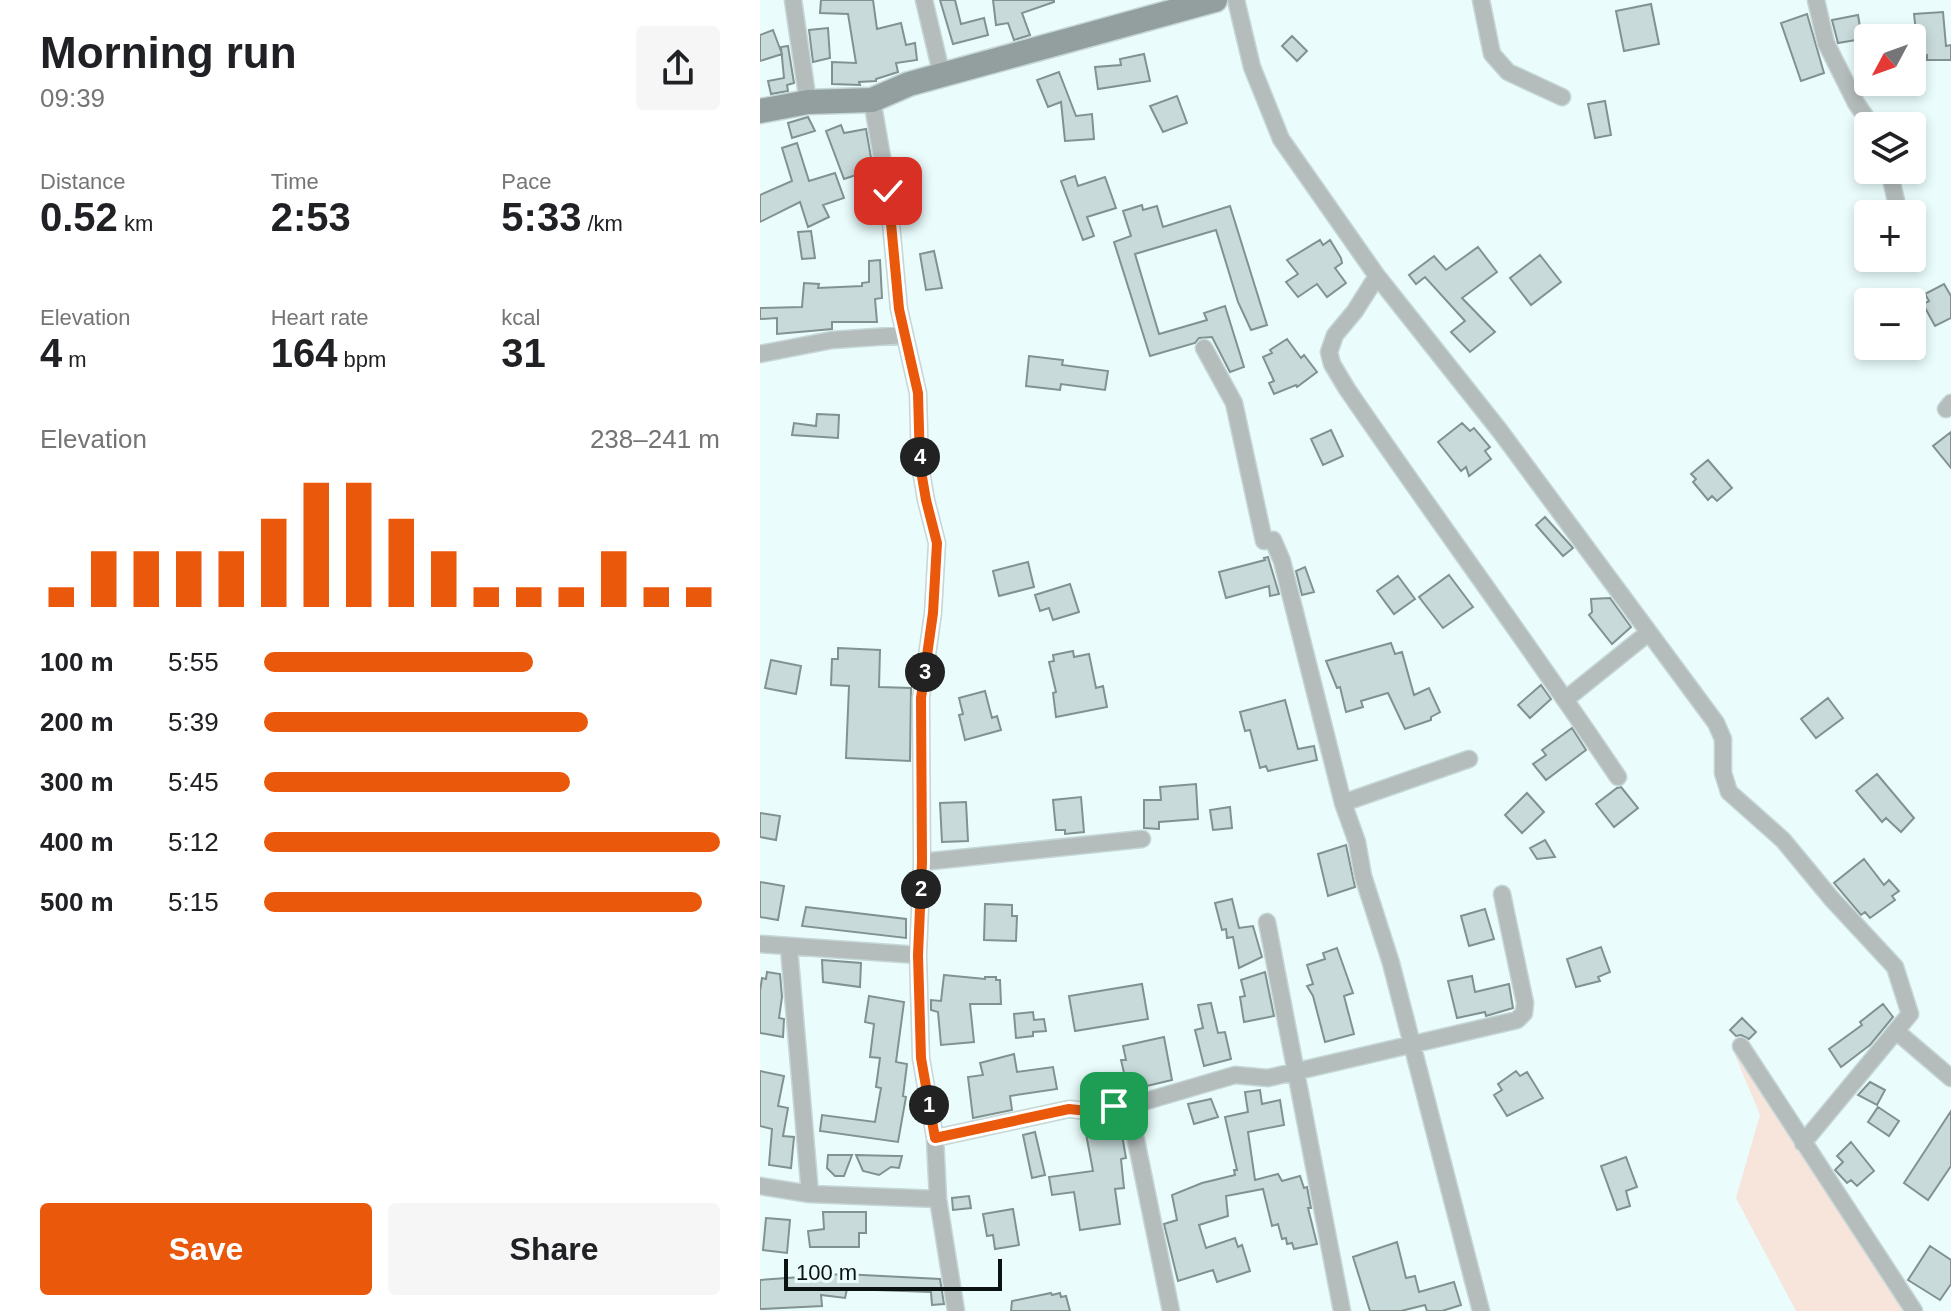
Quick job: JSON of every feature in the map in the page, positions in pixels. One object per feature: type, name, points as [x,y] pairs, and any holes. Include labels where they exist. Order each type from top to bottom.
[{"type":"street","points":[[793,0],[808,102]]},
{"type":"street","points":[[924,0],[942,76]]},
{"type":"street","points":[[760,111],[808,102],[872,100],[909,84],[1215,0]]},
{"type":"street","points":[[1236,0],[1252,67],[1281,139],[1377,276],[1500,431],[1716,723],[1723,739],[1723,773],[1729,792],[1783,840],[1895,967],[1910,1014],[1803,1143]]},
{"type":"street","points":[[1481,0],[1492,54],[1508,72],[1562,97]]},
{"type":"street","points":[[1816,0],[1826,43],[1862,112]]},
{"type":"street","points":[[872,100],[888,191],[895,279],[918,393],[920,465],[937,543],[933,613],[921,698],[922,862],[918,955],[921,1058],[935,1138],[938,1199],[956,1311]]},
{"type":"street","points":[[1377,276],[1335,335],[1329,352],[1332,364],[1618,777]]},
{"type":"street","points":[[760,354],[832,340],[905,335]]},
{"type":"street","points":[[1204,348],[1234,403],[1264,541],[1273,540],[1282,561],[1343,803],[1391,963],[1481,1311]]},
{"type":"street","points":[[1566,699],[1648,633]]},
{"type":"street","points":[[1343,803],[1469,759]]},
{"type":"street","points":[[922,862],[1142,839]]},
{"type":"street","points":[[935,1138],[1069,1109],[1088,1111],[1129,1106],[1235,1075],[1268,1078],[1517,1020],[1524,1013],[1525,1003],[1502,894]]},
{"type":"street","points":[[1267,922],[1342,1311]]},
{"type":"street","points":[[760,944],[918,955]]},
{"type":"street","points":[[789,948],[810,1194]]},
{"type":"street","points":[[1896,1031],[1951,1078]]},
{"type":"street","points":[[1741,1046],[1914,1311]]},
{"type":"street","points":[[1129,1106],[1171,1311]]},
{"type":"street","points":[[760,1186],[810,1194],[938,1199]]},
{"type":"shaded area","points":[[1744,1051],[1914,1311],[1796,1311],[1736,1198],[1760,1115],[1735,1055]]},
{"type":"building","points":[[821,0],[873,0],[877,29],[901,23],[906,45],[915,43],[917,60],[896,63],[898,72],[876,81],[859,82],[860,85],[832,84],[832,62],[856,63],[848,14],[820,13]]},
{"type":"building","points":[[940,0],[955,0],[961,24],[984,18],[988,35],[953,44]]},
{"type":"building","points":[[993,0],[1054,2],[1022,13],[1030,35],[1014,40],[1008,23],[996,25]]},
{"type":"building","points":[[1651,4],[1659,44],[1624,51],[1616,11]]},
{"type":"building","points":[[1943,12],[1946,46],[1951,45],[1951,60],[1927,60],[1926,24],[1915,24],[1914,14]]},
{"type":"building","points":[[1807,14],[1824,73],[1801,81],[1781,23]]},
{"type":"building","points":[[1858,15],[1860,24],[1854,24],[1854,40],[1838,43],[1832,20]]},
{"type":"building","points":[[828,28],[830,58],[813,62],[809,30]]},
{"type":"building","points":[[773,30],[782,54],[760,61],[760,35]]},
{"type":"building","points":[[1292,36],[1307,51],[1297,61],[1282,46]]},
{"type":"building","points":[[788,46],[794,83],[787,85],[788,91],[771,94],[768,81],[784,78],[781,47]]},
{"type":"building","points":[[1144,54],[1150,81],[1098,89],[1095,67],[1121,65],[1120,59]]},
{"type":"building","points":[[1059,72],[1076,116],[1092,114],[1094,139],[1065,141],[1061,102],[1048,107],[1037,80]]},
{"type":"building","points":[[1177,96],[1187,123],[1163,132],[1150,106]]},
{"type":"building","points":[[1605,101],[1611,135],[1595,138],[1588,104]]},
{"type":"building","points":[[808,117],[815,131],[792,138],[788,123]]},
{"type":"building","points":[[841,125],[844,133],[866,129],[873,169],[855,172],[856,175],[844,179],[826,131]]},
{"type":"building","points":[[797,143],[809,181],[835,173],[844,198],[823,205],[829,217],[808,227],[800,202],[760,222],[760,195],[792,181],[782,148]]},
{"type":"building","points":[[1075,176],[1078,186],[1105,177],[1116,208],[1087,217],[1094,236],[1083,240],[1061,181]]},
{"type":"building","points":[[1142,205],[1143,210],[1157,206],[1163,227],[1230,206],[1267,325],[1251,330],[1238,302],[1216,230],[1135,254],[1159,334],[1207,320],[1204,313],[1225,306],[1244,367],[1230,372],[1212,337],[1199,338],[1195,343],[1150,356],[1114,242],[1131,236],[1123,211]]},
{"type":"building","points":[[811,231],[815,258],[802,259],[798,232]]},
{"type":"building","points":[[1320,240],[1323,245],[1330,240],[1341,258],[1342,263],[1335,268],[1346,283],[1327,297],[1317,284],[1298,297],[1286,282],[1298,274],[1287,260]]},
{"type":"building","points":[[1478,247],[1497,272],[1462,298],[1495,332],[1470,352],[1451,332],[1465,321],[1425,277],[1416,284],[1409,275],[1434,256],[1446,270]]},
{"type":"building","points":[[934,251],[942,288],[926,290],[920,254]]},
{"type":"building","points":[[1540,255],[1561,282],[1531,305],[1510,278]]},
{"type":"building","points":[[880,260],[882,298],[875,299],[877,322],[832,322],[832,329],[777,334],[777,318],[760,319],[760,308],[802,307],[804,283],[819,284],[818,288],[862,286],[862,283],[869,282],[869,261]]},
{"type":"building","points":[[1944,284],[1951,296],[1951,318],[1935,326],[1926,310],[1929,301],[1926,293]]},
{"type":"building","points":[[1287,339],[1301,358],[1304,355],[1317,372],[1297,387],[1274,394],[1269,383],[1274,381],[1263,357]]},
{"type":"building","points":[[1029,356],[1063,360],[1062,365],[1108,371],[1105,390],[1061,384],[1060,390],[1026,386]]},
{"type":"building","points":[[817,414],[839,415],[838,438],[792,435],[794,423],[816,426]]},
{"type":"building","points":[[1462,423],[1470,431],[1474,428],[1490,447],[1485,451],[1491,459],[1469,476],[1466,467],[1461,471],[1438,442]]},
{"type":"building","points":[[1331,430],[1343,456],[1323,465],[1311,439]]},
{"type":"building","points":[[1951,432],[1951,468],[1933,446]]},
{"type":"building","points":[[1708,460],[1732,488],[1717,501],[1712,496],[1708,500],[1693,482],[1696,479],[1691,474]]},
{"type":"building","points":[[1545,517],[1573,548],[1563,556],[1536,525]]},
{"type":"building","points":[[1268,557],[1279,594],[1270,596],[1269,586],[1226,598],[1219,572]]},
{"type":"building","points":[[1028,562],[1034,587],[999,596],[993,571]]},
{"type":"building","points":[[1305,567],[1314,592],[1302,595],[1296,571]]},
{"type":"building","points":[[1449,575],[1473,607],[1443,628],[1419,597]]},
{"type":"building","points":[[1398,576],[1415,599],[1394,614],[1377,591]]},
{"type":"building","points":[[1070,584],[1079,612],[1053,620],[1049,608],[1040,611],[1035,595]]},
{"type":"building","points":[[1610,598],[1631,627],[1612,644],[1589,615],[1592,612],[1591,599]]},
{"type":"building","points":[[1391,643],[1395,654],[1402,652],[1414,695],[1429,688],[1440,712],[1431,720],[1405,729],[1388,693],[1361,701],[1363,707],[1346,712],[1340,687],[1337,688],[1326,661]]},
{"type":"building","points":[[838,648],[880,650],[879,687],[911,688],[910,761],[846,758],[849,686],[831,685],[832,659],[838,659]]},
{"type":"building","points":[[1073,651],[1074,657],[1089,654],[1096,688],[1103,686],[1107,707],[1056,717],[1053,693],[1056,692],[1049,662],[1054,661],[1053,655]]},
{"type":"building","points":[[771,660],[801,666],[796,694],[765,688]]},
{"type":"building","points":[[1541,685],[1551,699],[1530,718],[1518,705]]},
{"type":"building","points":[[985,691],[992,718],[997,716],[1001,730],[965,740],[959,715],[963,714],[959,698]]},
{"type":"building","points":[[1828,698],[1843,718],[1816,738],[1801,719]]},
{"type":"building","points":[[1285,700],[1298,749],[1314,746],[1317,760],[1268,771],[1266,766],[1260,768],[1250,730],[1245,731],[1240,712]]},
{"type":"building","points":[[1572,728],[1586,750],[1546,780],[1533,764],[1546,755],[1542,750]]},
{"type":"building","points":[[1877,774],[1914,818],[1901,832],[1886,818],[1882,822],[1856,791]]},
{"type":"building","points":[[1196,784],[1198,819],[1159,822],[1159,829],[1144,828],[1144,800],[1161,800],[1160,787]]},
{"type":"building","points":[[1621,787],[1638,808],[1614,827],[1596,804]]},
{"type":"building","points":[[1527,793],[1544,812],[1522,833],[1505,815]]},
{"type":"building","points":[[1081,797],[1084,832],[1065,834],[1065,830],[1056,830],[1053,800]]},
{"type":"building","points":[[966,802],[968,841],[942,842],[940,803]]},
{"type":"building","points":[[1230,807],[1232,828],[1213,830],[1210,810]]},
{"type":"building","points":[[760,813],[780,816],[776,840],[760,837]]},
{"type":"building","points":[[1545,840],[1555,857],[1537,859],[1530,848]]},
{"type":"building","points":[[1346,845],[1355,887],[1328,896],[1318,854]]},
{"type":"building","points":[[1864,859],[1884,885],[1889,880],[1899,891],[1892,896],[1895,900],[1870,918],[1865,912],[1861,915],[1834,883]]},
{"type":"building","points":[[760,882],[784,886],[778,920],[760,917]]},
{"type":"building","points":[[1232,899],[1239,928],[1253,926],[1262,957],[1239,968],[1233,937],[1227,938],[1226,929],[1222,930],[1215,903]]},
{"type":"building","points":[[985,904],[1012,905],[1012,916],[1017,916],[1016,941],[984,940]]},
{"type":"building","points":[[806,907],[906,919],[906,938],[802,926]]},
{"type":"building","points":[[1485,909],[1494,939],[1469,946],[1461,916]]},
{"type":"building","points":[[1601,947],[1610,972],[1598,977],[1600,981],[1576,987],[1567,959]]},
{"type":"building","points":[[1337,948],[1353,993],[1344,996],[1354,1034],[1325,1042],[1313,996],[1307,986],[1313,984],[1307,965],[1325,959],[1323,953]]},
{"type":"building","points":[[822,960],[861,963],[860,987],[823,982]]},
{"type":"building","points":[[767,972],[780,974],[782,997],[779,1018],[784,1019],[783,1037],[760,1033],[760,991],[762,978],[766,979]]},
{"type":"building","points":[[1265,972],[1274,1016],[1244,1022],[1240,997],[1245,996],[1241,980]]},
{"type":"building","points":[[944,975],[985,979],[996,977],[1000,980],[1001,1004],[970,1004],[974,1042],[941,1045],[938,1012],[931,1010],[931,1000],[941,1001]]},
{"type":"building","points":[[1472,976],[1475,992],[1509,984],[1513,1008],[1486,1016],[1485,1012],[1457,1018],[1448,981]]},
{"type":"building","points":[[1142,984],[1148,1019],[1075,1031],[1069,996]]},
{"type":"building","points":[[869,996],[904,1002],[896,1062],[907,1064],[903,1096],[906,1097],[898,1142],[820,1131],[822,1115],[875,1122],[881,1088],[876,1087],[880,1058],[870,1057],[874,1024],[865,1022]]},
{"type":"building","points":[[1211,1003],[1218,1033],[1225,1032],[1231,1059],[1204,1066],[1195,1030],[1203,1028],[1198,1005]]},
{"type":"building","points":[[1883,1004],[1893,1017],[1870,1045],[1841,1067],[1829,1049],[1862,1025],[1860,1022]]},
{"type":"building","points":[[1033,1012],[1034,1020],[1044,1019],[1046,1031],[1016,1038],[1014,1014]]},
{"type":"building","points":[[1742,1018],[1756,1032],[1749,1039],[1736,1036],[1730,1030]]},
{"type":"building","points":[[1164,1037],[1172,1080],[1134,1089],[1131,1075],[1125,1077],[1121,1060],[1126,1060],[1123,1046]]},
{"type":"building","points":[[1014,1054],[1017,1072],[1053,1067],[1057,1089],[1010,1096],[1012,1110],[973,1118],[968,1077],[983,1075],[980,1063]]},
{"type":"building","points":[[760,1071],[784,1076],[778,1106],[788,1108],[783,1136],[794,1137],[791,1168],[769,1165],[772,1129],[760,1126]]},
{"type":"building","points":[[1516,1071],[1520,1076],[1527,1072],[1543,1098],[1507,1116],[1494,1095],[1502,1090],[1498,1084]]},
{"type":"building","points":[[1870,1082],[1885,1090],[1877,1105],[1858,1095]]},
{"type":"building","points":[[1260,1090],[1262,1104],[1280,1100],[1284,1125],[1248,1132],[1255,1180],[1278,1174],[1282,1181],[1300,1176],[1304,1188],[1307,1187],[1311,1208],[1308,1208],[1317,1244],[1294,1249],[1292,1243],[1287,1244],[1286,1238],[1282,1239],[1278,1224],[1272,1226],[1263,1189],[1226,1196],[1228,1216],[1199,1225],[1206,1248],[1235,1238],[1238,1247],[1242,1245],[1250,1271],[1217,1282],[1213,1270],[1178,1281],[1164,1224],[1177,1220],[1172,1195],[1235,1175],[1234,1170],[1237,1170],[1225,1117],[1248,1112],[1245,1092]]},
{"type":"building","points":[[1211,1099],[1218,1117],[1194,1124],[1188,1104]]},
{"type":"building","points":[[1878,1107],[1899,1121],[1889,1136],[1868,1122]]},
{"type":"building","points":[[1951,1111],[1951,1166],[1928,1200],[1904,1183]]},
{"type":"building","points":[[1119,1118],[1126,1158],[1121,1159],[1124,1188],[1115,1189],[1120,1224],[1080,1230],[1074,1192],[1052,1195],[1049,1177],[1093,1171],[1084,1123]]},
{"type":"building","points":[[1035,1132],[1045,1175],[1032,1178],[1023,1135]]},
{"type":"building","points":[[1851,1142],[1874,1171],[1857,1186],[1851,1180],[1847,1183],[1835,1170],[1843,1162],[1837,1156]]},
{"type":"building","points":[[828,1155],[852,1155],[844,1176],[835,1176],[827,1168]]},
{"type":"building","points":[[856,1155],[902,1156],[899,1168],[891,1167],[879,1175],[863,1171]]},
{"type":"building","points":[[1626,1157],[1637,1187],[1626,1191],[1630,1206],[1617,1210],[1601,1166]]},
{"type":"building","points":[[969,1196],[971,1208],[953,1210],[952,1198]]},
{"type":"building","points":[[1013,1209],[1019,1245],[995,1249],[993,1235],[987,1236],[983,1214]]},
{"type":"building","points":[[823,1212],[866,1212],[866,1233],[859,1233],[859,1247],[810,1247],[808,1231],[824,1229]]},
{"type":"building","points":[[766,1218],[790,1220],[787,1253],[763,1250]]},
{"type":"building","points":[[1397,1242],[1406,1278],[1415,1276],[1419,1292],[1454,1282],[1461,1305],[1442,1311],[1427,1311],[1425,1305],[1401,1311],[1370,1311],[1353,1257]]},
{"type":"building","points":[[1930,1246],[1951,1260],[1951,1284],[1940,1300],[1908,1280]]},
{"type":"building","points":[[843,1274],[940,1279],[944,1304],[932,1305],[931,1292],[847,1289],[845,1298],[821,1295],[822,1306],[760,1309],[760,1280]]},
{"type":"building","points":[[1051,1293],[1066,1296],[1070,1311],[1011,1311],[1012,1301]]},
{"type":"route","points":[[888,191],[899,309],[918,393],[920,465],[937,543],[933,613],[921,698],[922,862],[918,955],[921,1058],[935,1138],[1069,1109],[1088,1111],[1114,1106]]}]
